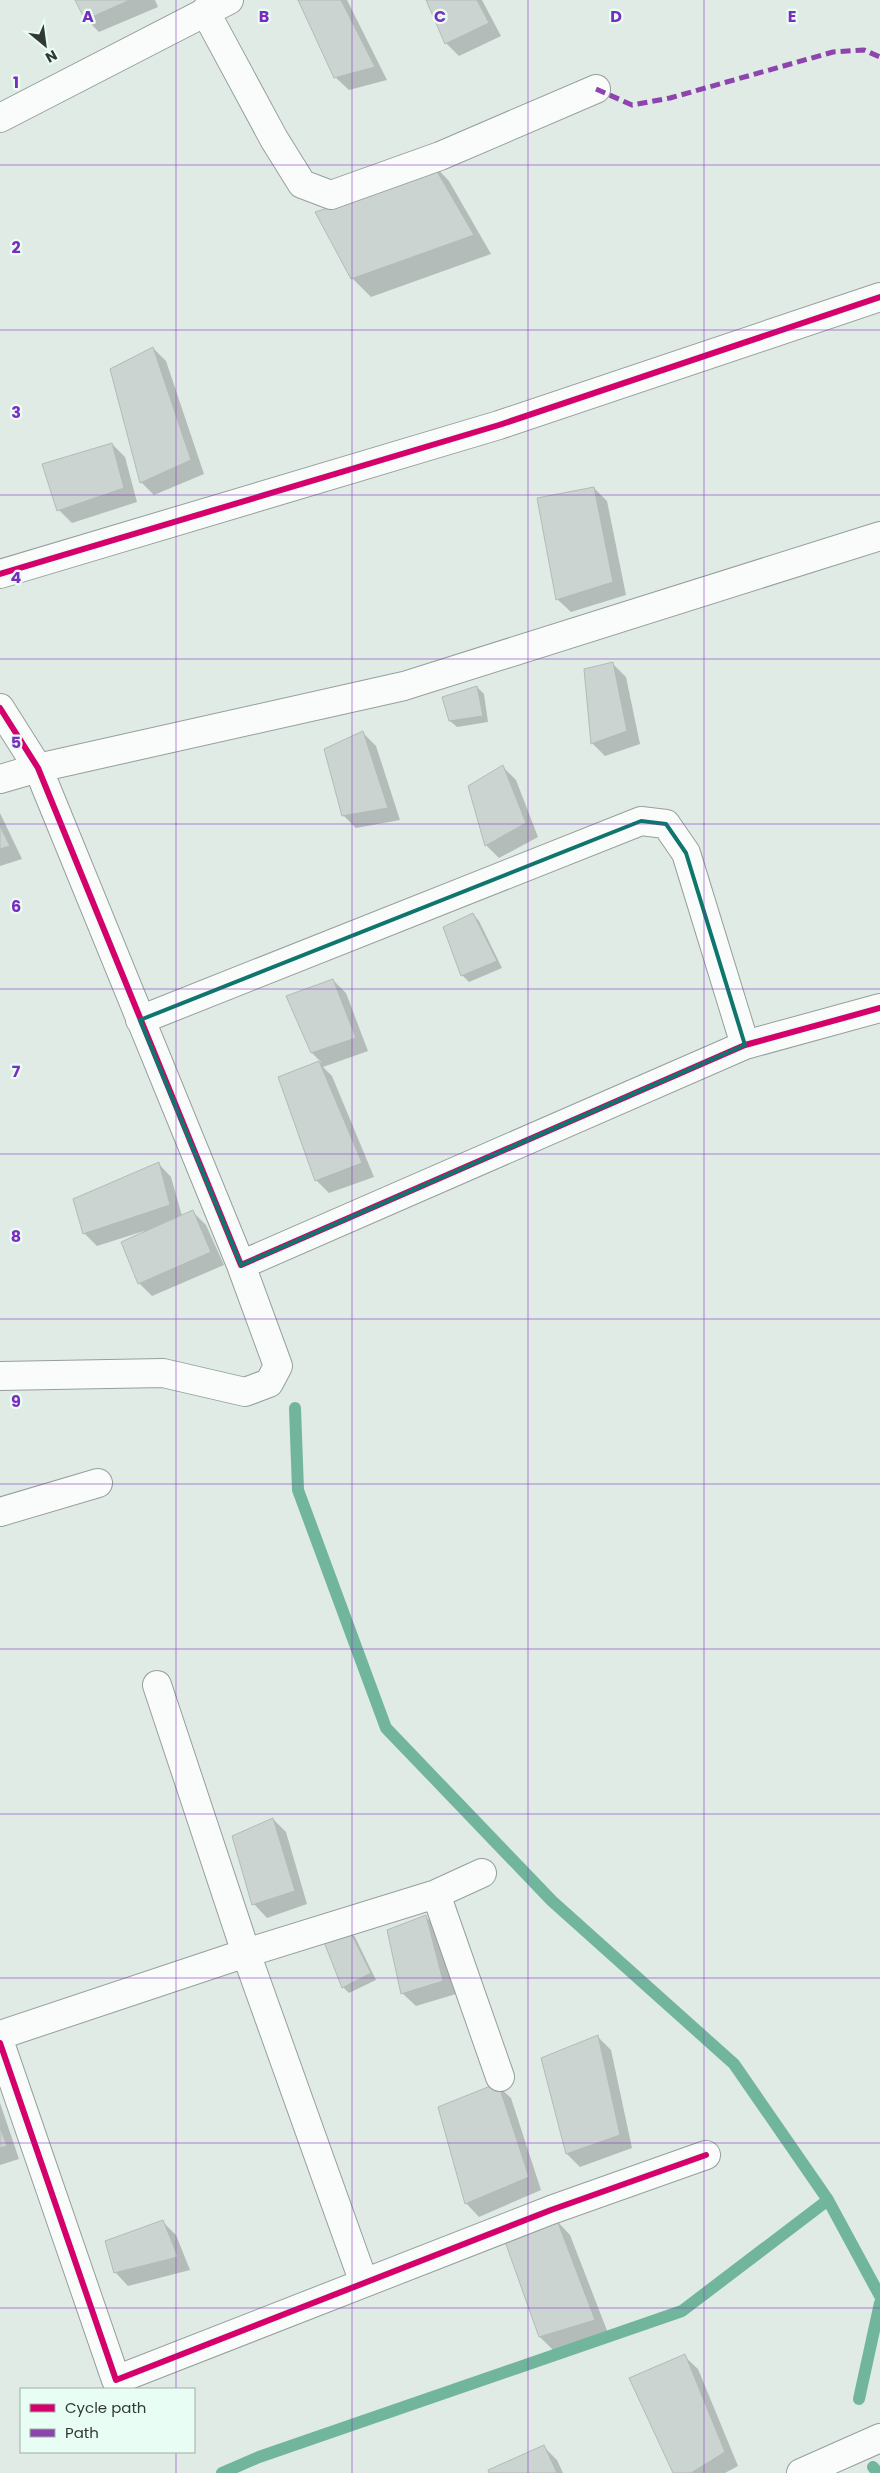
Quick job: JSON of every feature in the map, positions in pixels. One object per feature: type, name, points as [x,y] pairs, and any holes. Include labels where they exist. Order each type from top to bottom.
[{"type":"street","points":[[0,118],[217,6],[274,139],[302,184],[331,195],[440,156],[596,89]]},
{"type":"street","points":[[0,574],[499,424],[880,297]]},
{"type":"street","points":[[0,779],[38,768],[404,686],[880,536]]},
{"type":"street","points":[[0,708],[38,768],[241,1265],[278,1366],[269,1382],[245,1392],[163,1373],[0,1376]]},
{"type":"street","points":[[140,1020],[641,821],[666,824],[686,853],[745,1045]]},
{"type":"street","points":[[241,1265],[745,1045],[880,1008]]},
{"type":"street","points":[[0,1512],[98,1483]]},
{"type":"street","points":[[157,1685],[246,1953],[364,2284]]},
{"type":"street","points":[[0,2035],[246,1953],[436,1894],[482,1873]]},
{"type":"street","points":[[436,1894],[500,2077]]},
{"type":"street","points":[[0,2043],[116,2380],[551,2210],[706,2156]]},
{"type":"street","points":[[801,2473],[880,2438]]},
{"type":"highlighted area","points":[[641,821],[666,824],[686,853],[745,1045],[241,1265],[140,1020]]},
{"type":"building","points":[[75,0],[130,0],[85,20]]},
{"type":"building","points":[[298,0],[341,0],[375,67],[334,78]]},
{"type":"building","points":[[426,0],[477,0],[489,23],[445,44]]},
{"type":"building","points":[[431,161],[474,235],[351,279],[315,212],[388,189]]},
{"type":"building","points":[[153,347],[191,460],[140,483],[110,369]]},
{"type":"building","points":[[112,443],[124,488],[57,511],[42,464]]},
{"type":"building","points":[[594,487],[613,582],[556,600],[537,498]]},
{"type":"building","points":[[613,662],[627,731],[591,744],[584,669]]},
{"type":"building","points":[[477,686],[483,716],[449,721],[442,697]]},
{"type":"building","points":[[363,731],[388,808],[342,816],[324,749]]},
{"type":"building","points":[[503,765],[526,823],[485,846],[468,786]]},
{"type":"building","points":[[0,826],[10,846],[0,849]]},
{"type":"building","points":[[473,913],[497,961],[461,976],[443,927]]},
{"type":"building","points":[[333,979],[356,1038],[311,1053],[286,996]]},
{"type":"building","points":[[319,1061],[362,1163],[315,1181],[278,1077]]},
{"type":"building","points":[[159,1162],[170,1205],[83,1234],[73,1199]]},
{"type":"building","points":[[193,1210],[211,1252],[138,1284],[121,1242]]},
{"type":"building","points":[[273,1818],[295,1891],[252,1905],[232,1836]]},
{"type":"building","points":[[426,1915],[443,1981],[401,1994],[387,1930]]},
{"type":"building","points":[[349,1929],[371,1973],[342,1988],[324,1942]]},
{"type":"building","points":[[598,2035],[620,2135],[566,2154],[541,2058]]},
{"type":"building","points":[[498,2083],[529,2177],[465,2204],[438,2107]]},
{"type":"building","points":[[0,2127],[7,2146],[0,2148]]},
{"type":"building","points":[[163,2220],[178,2257],[114,2273],[105,2241]]},
{"type":"building","points":[[557,2220],[595,2320],[539,2337],[502,2233]]},
{"type":"building","points":[[685,2354],[725,2452],[691,2473],[673,2473],[629,2378]]},
{"type":"building","points":[[544,2445],[557,2473],[489,2473],[488,2470]]},
{"type":"waterway","points":[[295,1408],[298,1490],[386,1728],[552,1901],[734,2064],[828,2200]]},
{"type":"waterway","points":[[222,2473],[259,2457],[682,2311],[828,2200],[880,2296]]},
{"type":"waterway","points":[[859,2399],[880,2303]]},
{"type":"waterway","points":[[873,2467],[878,2473]]},
{"type":"marked path","points":[[596,89],[632,105],[670,98],[833,52],[864,50],[880,57]]},
{"type":"cycle path","points":[[0,574],[499,425],[880,297]]},
{"type":"cycle path","points":[[0,708],[38,768],[241,1265],[745,1045],[880,1008]]},
{"type":"cycle path","points":[[0,2043],[116,2380],[551,2210],[706,2155]]}]
